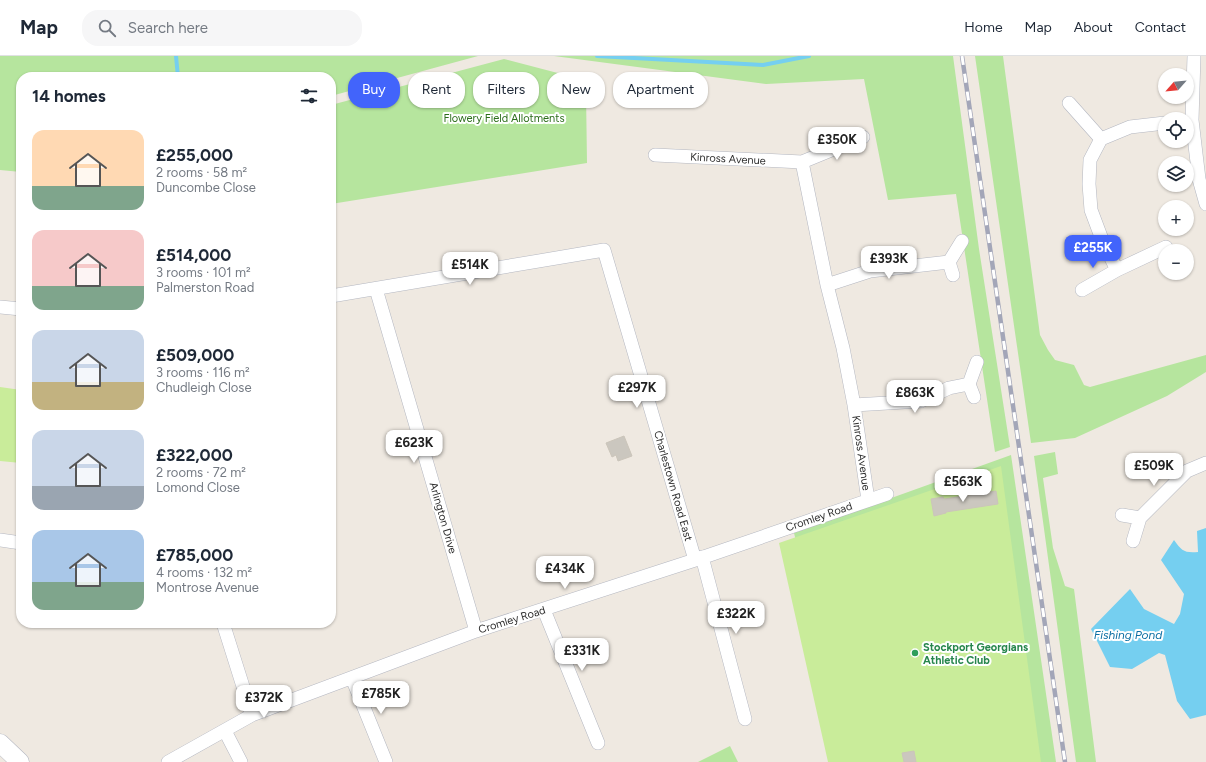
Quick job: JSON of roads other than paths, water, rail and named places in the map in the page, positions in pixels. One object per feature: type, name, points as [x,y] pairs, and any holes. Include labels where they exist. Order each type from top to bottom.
[{"type":"street","points":[[1190,112],[1194,56]]},
{"type":"street","points":[[1070,104],[1101,139]]},
{"type":"street","points":[[1117,270],[1103,242],[1092,210],[1089,184],[1090,160],[1101,139],[1130,127],[1158,124]]},
{"type":"street","name":"Kinross Avenue","points":[[655,155],[802,162],[863,137]]},
{"type":"street","points":[[1194,148],[1199,179],[1206,204]]},
{"type":"street","name":"Kinross Avenue","points":[[802,162],[826,285],[843,348],[854,406],[868,500]]},
{"type":"street","points":[[953,275],[949,262],[962,241]]},
{"type":"street","name":"Charlestown Road East","points":[[376,289],[604,250],[699,559],[744,719]]},
{"type":"street","points":[[1082,290],[1117,270],[1158,251]]},
{"type":"street","points":[[826,285],[870,271],[949,262]]},
{"type":"street","points":[[336,295],[376,289]]},
{"type":"street","name":"Arlington Drive","points":[[376,289],[476,631]]},
{"type":"street","points":[[0,307],[16,309]]},
{"type":"street","points":[[974,397],[969,384],[977,362]]},
{"type":"street","name":"Kinross Avenue","points":[[854,406],[921,401],[950,388],[969,384]]},
{"type":"street","points":[[1133,541],[1140,518],[1187,471],[1206,463]]},
{"type":"street","name":"Cromley Road","points":[[168,762],[252,715],[476,631],[699,559],[887,494]]},
{"type":"street","points":[[1122,515],[1140,518]]},
{"type":"street","points":[[0,540],[16,542]]},
{"type":"street","points":[[544,610],[598,743]]},
{"type":"street","points":[[225,628],[252,715]]},
{"type":"street","points":[[352,678],[386,762]]},
{"type":"street","points":[[225,731],[241,762]]},
{"type":"street","points":[[0,744],[20,762]]},
{"type":"water","name":"Fishing Pond","points":[[1206,528],[1206,715],[1190,719],[1177,701],[1165,655],[1159,653],[1132,669],[1110,667],[1091,629],[1130,589],[1144,609],[1174,624],[1180,614],[1184,594],[1161,560],[1174,540],[1179,547],[1186,552],[1198,552],[1197,531]]},
{"type":"waterway","points":[[176,56],[178,72]]},
{"type":"waterway","points":[[597,56],[763,65],[809,56]]},
{"type":"railway","points":[[962,56],[1065,762]]},
{"type":"place","name":"Stockport Georgians Athletic Club","points":[[915,653]]},
{"type":"park label","name":"Flowery Field Allotments","points":[[504,118]]}]
